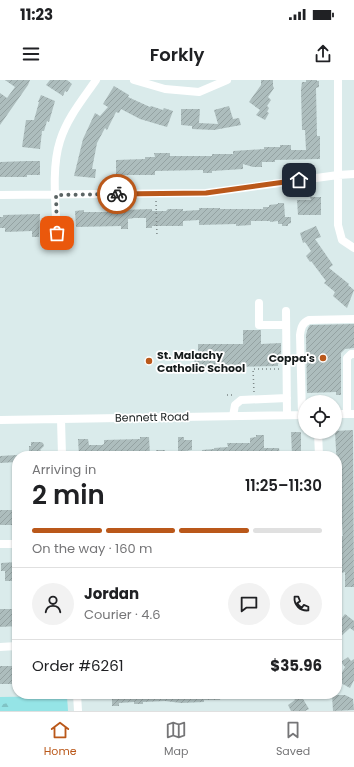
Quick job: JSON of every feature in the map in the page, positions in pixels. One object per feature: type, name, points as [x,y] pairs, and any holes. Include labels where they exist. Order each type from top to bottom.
[{"type":"street","points":[[57,237],[56,167],[60,142],[71,116],[96,80]]},
{"type":"street","points":[[134,80],[165,89],[199,92],[227,80]]},
{"type":"street","points":[[338,80],[338,225],[342,240],[354,248]]},
{"type":"street","points":[[0,195],[206,193],[354,174]]},
{"type":"street","points":[[259,303],[259,325],[286,325]]},
{"type":"street","points":[[286,311],[287,415]]},
{"type":"street","points":[[303,395],[300,335],[304,322],[309,320],[354,319]]},
{"type":"street","points":[[351,414],[351,370],[347,358],[351,354],[354,354]]},
{"type":"street","points":[[233,416],[235,406],[241,400],[287,398]]},
{"type":"street","name":"Bennett Road","points":[[0,420],[298,415]]},
{"type":"street","points":[[61,419],[62,451]]},
{"type":"street","points":[[318,439],[319,451]]},
{"type":"street","points":[[0,544],[12,544]]},
{"type":"street","points":[[0,647],[12,646]]},
{"type":"street","points":[[78,699],[78,711]]},
{"type":"path","points":[[156,201],[157,236]]},
{"type":"path","points":[[254,395],[253,369],[287,368]]},
{"type":"green space","points":[[0,697],[12,697],[12,699],[67,699],[68,711],[0,711]]},
{"type":"green space","points":[[11,702],[16,711],[0,711],[0,705]]},
{"type":"building","points":[[5,80],[30,80],[0,125],[0,93],[7,98],[15,87]]},
{"type":"building","points":[[50,80],[67,80],[72,84],[67,92],[65,91],[63,96],[46,85]]},
{"type":"building","points":[[261,80],[273,80],[274,88],[268,97],[271,100],[267,106],[269,108],[267,112],[269,113],[265,120],[256,115],[260,110],[249,102],[261,85]]},
{"type":"building","points":[[306,80],[319,81],[319,87],[316,88],[317,136],[320,136],[320,159],[275,160],[275,162],[262,162],[262,167],[253,167],[243,164],[243,169],[212,171],[212,173],[203,173],[203,170],[155,171],[155,175],[116,175],[116,160],[145,159],[145,157],[155,157],[154,153],[170,153],[170,156],[212,156],[212,154],[233,154],[233,151],[264,149],[264,147],[280,147],[280,145],[291,145],[291,150],[306,150],[305,130],[302,130],[301,90],[302,82],[306,82]]},
{"type":"building","points":[[114,86],[129,95],[128,97],[150,107],[163,110],[164,108],[173,111],[167,127],[140,119],[121,109],[119,113],[116,112],[107,130],[105,128],[97,143],[92,169],[96,169],[95,178],[74,176],[83,139],[95,113],[100,116],[108,107],[103,104]]},
{"type":"building","points":[[41,95],[55,101],[49,122],[47,121],[44,131],[42,131],[40,149],[22,147],[26,120],[34,120]]},
{"type":"building","points":[[229,106],[233,119],[239,118],[241,125],[214,130],[192,129],[192,126],[181,125],[181,109],[200,109],[199,123],[218,124],[214,110]]},
{"type":"building","points":[[40,161],[40,175],[27,175],[27,177],[0,177],[0,162]]},
{"type":"building","points":[[310,197],[321,197],[321,215],[298,215],[297,200],[311,200]]},
{"type":"building","points":[[284,203],[285,217],[291,217],[291,223],[288,224],[288,226],[278,224],[278,221],[251,221],[251,225],[236,226],[236,224],[199,225],[199,220],[183,221],[183,226],[152,226],[152,228],[146,228],[146,218],[134,218],[128,219],[128,229],[121,229],[121,226],[76,227],[75,211],[84,210],[84,212],[107,212],[152,209],[152,211],[166,211],[168,209],[183,209],[183,211],[199,210],[199,208],[263,209],[263,207],[269,207],[269,205]]},
{"type":"building","points":[[40,214],[39,237],[32,237],[32,231],[5,232],[5,228],[0,228],[0,217],[3,217],[3,215]]},
{"type":"building","points":[[316,226],[321,237],[315,239],[333,265],[329,268],[349,284],[348,285],[354,290],[347,308],[333,296],[335,292],[324,283],[326,281],[306,256],[311,251],[305,242],[303,243],[300,233]]},
{"type":"building","name":"Coppa's","points":[[354,324],[354,348],[345,349],[341,353],[341,395],[336,395],[336,392],[307,393],[306,335],[310,325]]},
{"type":"building","points":[[243,330],[261,330],[261,344],[281,343],[281,364],[278,364],[278,366],[223,367],[224,369],[195,370],[194,354],[198,355],[198,344],[243,344]]},
{"type":"building","points":[[353,430],[354,587],[345,587],[345,572],[342,573],[342,451],[336,451],[335,439],[342,439],[342,431]]},
{"type":"building","points":[[291,432],[298,432],[298,439],[301,439],[301,451],[292,451]]},
{"type":"building","points":[[256,435],[264,435],[264,448],[279,448],[279,451],[202,451],[228,447],[227,443],[250,443],[250,438],[256,437]]},
{"type":"building","points":[[140,437],[149,437],[150,451],[79,451],[78,439],[88,439],[89,445],[102,445],[104,444],[104,440],[140,439]]},
{"type":"building","points":[[178,437],[184,437],[184,440],[192,440],[192,450],[178,451]]},
{"type":"building","points":[[31,442],[41,442],[44,446],[40,450],[41,451],[29,451],[29,446],[31,446]]},
{"type":"building","points":[[12,455],[12,462],[0,463],[0,456]]},
{"type":"building","points":[[0,510],[12,510],[12,525],[0,525]]},
{"type":"building","points":[[12,562],[12,581],[5,581],[5,571],[1,571],[1,563]]},
{"type":"building","points":[[0,609],[12,609],[12,626],[0,627]]},
{"type":"building","points":[[345,614],[354,621],[354,631],[350,628],[342,635],[342,618]]},
{"type":"building","points":[[348,657],[351,661],[354,659],[354,680],[350,688],[342,684],[342,672],[345,667],[342,661]]},
{"type":"building","points":[[0,666],[12,666],[12,684],[0,684]]},
{"type":"building","points":[[342,695],[345,695],[353,699],[354,710],[333,711],[332,699],[342,699]]},
{"type":"building","points":[[112,699],[220,699],[204,700],[204,702],[181,703],[165,701],[134,704],[134,702],[119,703],[119,706],[112,706]]},
{"type":"building","points":[[294,699],[303,699],[309,709],[305,711],[291,711],[288,705]]},
{"type":"way so far","points":[[57,233],[56,195],[117,194]]},
{"type":"place","name":"Coppa's","points":[[323,358]]},
{"type":"place","name":"St. Malachy Catholic School","points":[[149,361]]},
{"type":"route","points":[[117,194],[206,193],[299,180]]}]
